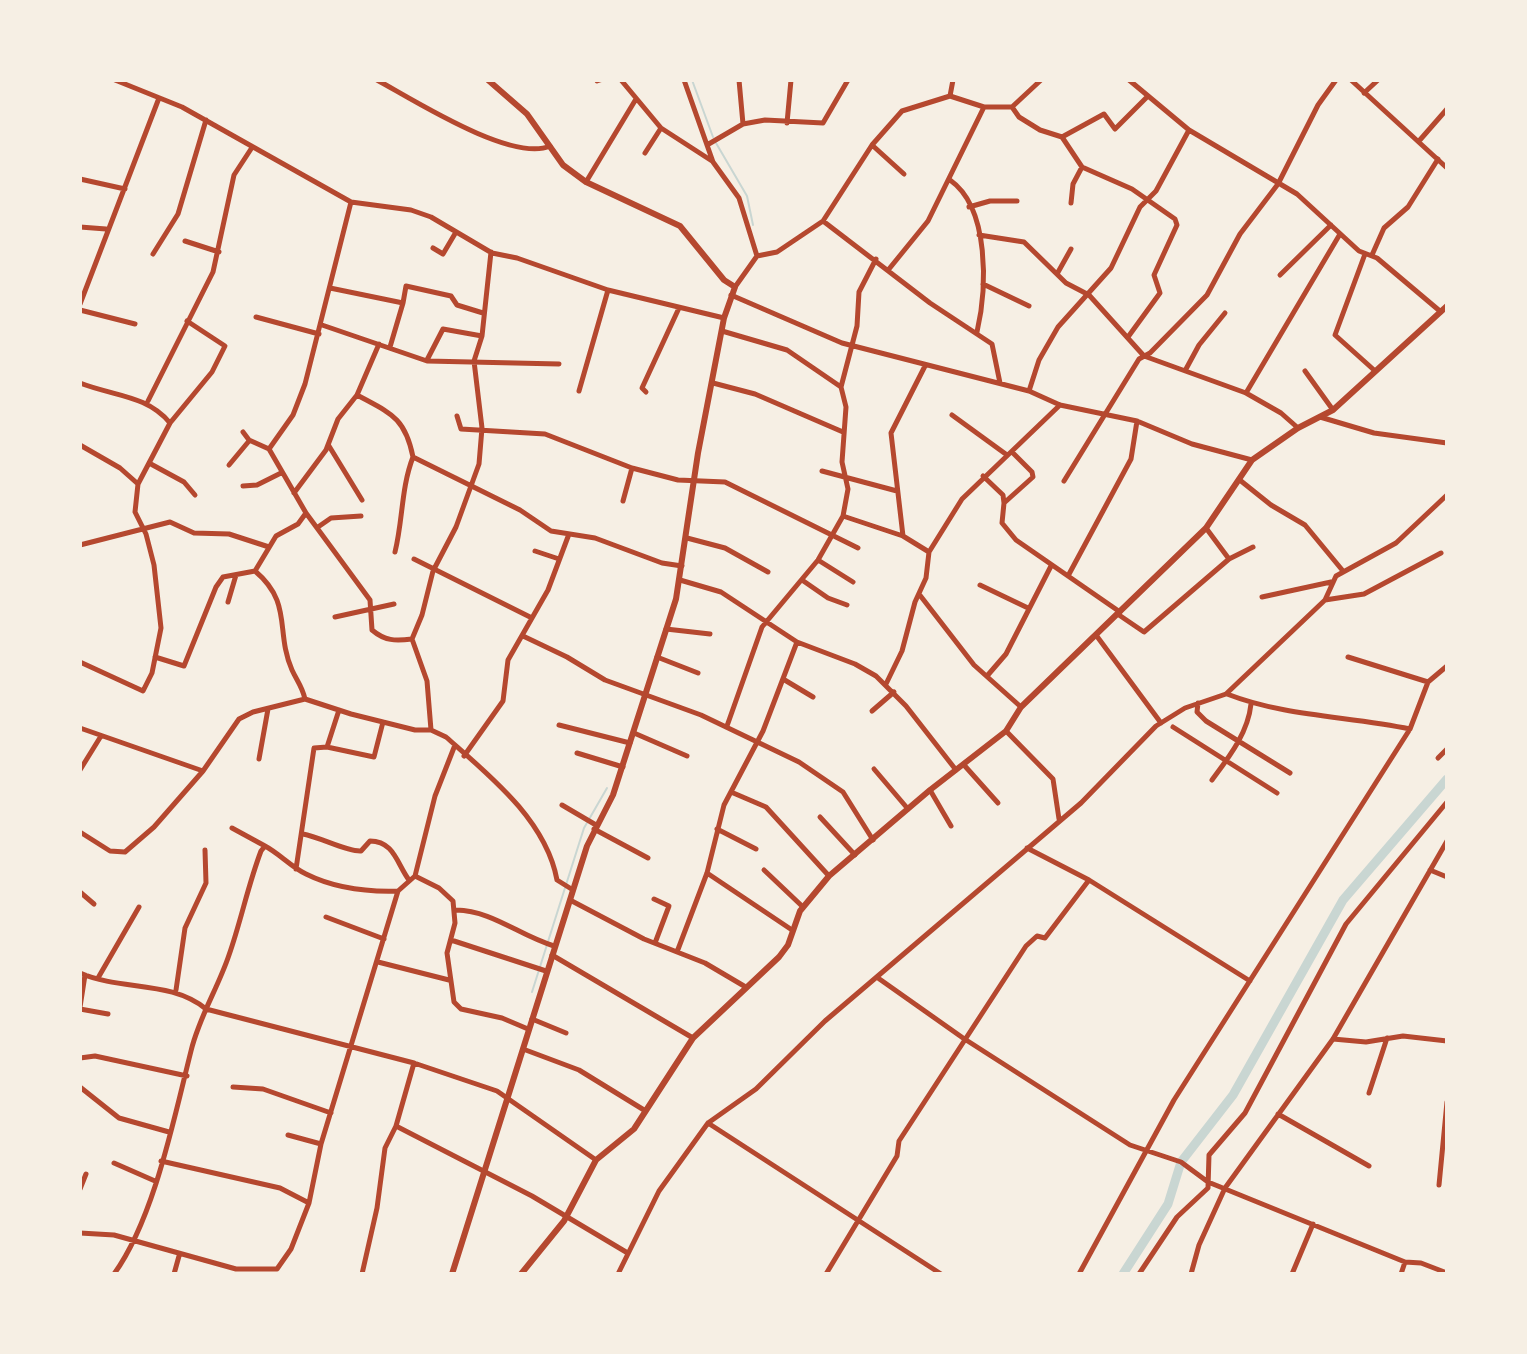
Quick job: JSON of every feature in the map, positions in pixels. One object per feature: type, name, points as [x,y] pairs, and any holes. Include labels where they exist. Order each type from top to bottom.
[{"type":"street","points":[[115,80],[206,120],[251,149],[351,202],[411,210],[491,252],[608,290],[724,318]]},
{"type":"street","points":[[377,80],[468,129],[533,150],[550,146]]},
{"type":"street","points":[[488,80],[527,114],[563,165],[586,182],[680,226],[724,280],[735,287]]},
{"type":"street","points":[[621,80],[661,128],[713,162]]},
{"type":"street","points":[[684,80],[713,162],[739,198],[757,256]]},
{"type":"street","points":[[739,80],[743,124]]},
{"type":"street","points":[[787,123],[791,80]]},
{"type":"street","points":[[707,145],[743,124],[765,120],[823,123],[848,80]]},
{"type":"street","points":[[950,96],[953,80]]},
{"type":"street","points":[[568,888],[623,767],[680,580],[694,481],[724,318],[735,287],[757,256],[777,252],[823,221],[872,145],[902,111],[950,96],[984,107],[1012,107],[1041,80]]},
{"type":"street","points":[[1129,80],[1189,130],[1297,194],[1340,234],[1441,312]]},
{"type":"street","points":[[1064,481],[1103,413],[1144,356],[1207,295],[1240,234],[1278,184],[1318,105],[1336,80]]},
{"type":"street","points":[[1364,93],[1378,80]]},
{"type":"street","points":[[1353,82],[1447,168]]},
{"type":"street","points":[[1062,137],[1104,114],[1115,129],[1148,96]]},
{"type":"street","points":[[135,324],[80,307],[82,293],[106,229],[125,189],[159,98]]},
{"type":"street","points":[[586,182],[636,99]]},
{"type":"street","points":[[889,269],[928,221],[984,107]]},
{"type":"street","points":[[1012,107],[1019,117],[1040,130],[1062,137],[1082,167],[1148,199],[1154,208],[1175,219],[1177,225],[1154,275],[1160,293],[1128,337]]},
{"type":"street","points":[[1419,141],[1447,109]]},
{"type":"street","points":[[153,254],[178,214],[206,120]]},
{"type":"street","points":[[645,153],[661,128]]},
{"type":"street","points":[[1029,391],[1039,360],[1058,327],[1111,268],[1140,207],[1156,191],[1189,130]]},
{"type":"street","points":[[872,145],[904,174]]},
{"type":"street","points":[[148,401],[219,252],[224,209],[234,175],[251,149]]},
{"type":"street","points":[[1374,370],[1335,335],[1368,254],[1384,228],[1408,207],[1438,159]]},
{"type":"street","points":[[1071,203],[1073,184],[1082,167]]},
{"type":"street","points":[[80,179],[125,189]]},
{"type":"street","points":[[950,180],[962,188],[984,258],[977,332]]},
{"type":"street","points":[[969,207],[990,201],[1017,201]]},
{"type":"street","points":[[269,449],[293,415],[322,325],[351,202]]},
{"type":"street","points":[[823,221],[930,303],[992,344],[1000,383]]},
{"type":"street","points":[[1280,275],[1331,225]]},
{"type":"street","points":[[80,227],[106,229]]},
{"type":"street","points":[[433,248],[443,254],[456,232]]},
{"type":"street","points":[[1246,393],[1340,234]]},
{"type":"street","points":[[979,235],[1024,242],[1057,274],[1089,295],[1144,356],[1246,393],[1281,413],[1298,428]]},
{"type":"street","points":[[185,241],[219,252]]},
{"type":"street","points":[[1057,274],[1071,249]]},
{"type":"street","points":[[431,730],[427,681],[412,639],[422,615],[433,571],[479,464],[482,428],[474,361],[482,336],[491,252]]},
{"type":"street","points":[[727,726],[757,641],[768,621],[818,560],[843,516],[848,476],[842,462],[846,407],[841,387],[853,346],[859,292],[876,259]]},
{"type":"street","points":[[983,284],[1029,306]]},
{"type":"street","points":[[390,347],[406,286],[451,296],[457,305],[483,313]]},
{"type":"street","points":[[330,288],[403,303]]},
{"type":"street","points":[[579,391],[608,290]]},
{"type":"street","points":[[731,295],[817,334],[853,346],[1029,391],[1060,405],[1137,421],[1192,444],[1252,460]]},
{"type":"street","points":[[521,1274],[544,1249],[596,1160],[624,1138],[693,1038],[744,986],[779,957],[788,945],[803,907],[829,876],[874,841],[930,790],[1006,731],[1021,707],[1206,528],[1241,481],[1252,460],[1298,428],[1333,410],[1447,306]]},
{"type":"street","points":[[646,392],[642,388],[679,308]]},
{"type":"street","points":[[1186,369],[1199,345],[1225,313]]},
{"type":"street","points":[[256,317],[319,334]]},
{"type":"street","points":[[80,662],[143,691],[155,657],[161,628],[154,565],[135,512],[138,484],[170,423],[212,372],[225,346],[187,321]]},
{"type":"street","points":[[322,325],[427,361],[559,364]]},
{"type":"street","points":[[427,361],[443,329],[482,336]]},
{"type":"street","points":[[722,331],[787,350],[841,387]]},
{"type":"street","points":[[294,493],[328,445],[338,419],[357,395],[379,344]]},
{"type":"street","points":[[903,536],[891,433],[925,366]]},
{"type":"street","points":[[1305,371],[1333,410]]},
{"type":"street","points":[[80,383],[106,394],[148,401],[170,423]]},
{"type":"street","points":[[713,383],[755,394],[843,432]]},
{"type":"street","points":[[357,395],[397,417],[409,439],[413,457],[405,480],[404,517],[395,552]]},
{"type":"street","points":[[886,684],[902,651],[926,578],[929,552],[962,499],[1060,405]]},
{"type":"street","points":[[952,415],[1009,453],[1033,477],[1004,503]]},
{"type":"street","points":[[457,416],[461,429],[545,434],[632,468],[694,481],[725,482],[858,548]]},
{"type":"street","points":[[1320,417],[1374,433],[1447,443]]},
{"type":"street","points":[[1068,576],[1131,459],[1137,421]]},
{"type":"street","points":[[243,432],[249,440],[269,449],[306,513],[347,564],[372,609],[372,630],[381,638],[412,639]]},
{"type":"street","points":[[229,465],[249,440]]},
{"type":"street","points":[[80,445],[120,468],[138,484]]},
{"type":"street","points":[[328,445],[362,500]]},
{"type":"street","points":[[413,457],[520,510],[551,531],[682,566]]},
{"type":"street","points":[[149,463],[184,482],[195,495]]},
{"type":"street","points":[[623,501],[632,468]]},
{"type":"street","points":[[822,471],[897,491]]},
{"type":"street","points":[[243,486],[257,485],[281,473]]},
{"type":"street","points":[[983,476],[1003,495],[1002,523],[1016,540],[1144,632],[1229,559],[1253,547]]},
{"type":"street","points":[[1241,481],[1271,505],[1305,525],[1343,571]]},
{"type":"street","points":[[618,1274],[626,1252],[659,1191],[708,1123],[756,1089],[825,1021],[1059,820],[1161,723],[1198,703],[1226,694],[1325,600],[1331,582],[1343,571],[1396,543],[1447,495]]},
{"type":"street","points":[[155,657],[184,666],[223,577],[255,571],[276,536],[298,524],[306,513]]},
{"type":"street","points":[[318,527],[331,518],[361,516]]},
{"type":"street","points":[[843,516],[903,536],[929,552]]},
{"type":"street","points":[[80,545],[170,522],[194,533],[229,534],[270,547]]},
{"type":"street","points":[[1206,528],[1229,559]]},
{"type":"street","points":[[464,756],[503,701],[508,660],[533,618],[569,534]]},
{"type":"street","points":[[687,538],[725,548],[768,572]]},
{"type":"street","points":[[535,551],[559,559]]},
{"type":"street","points":[[1325,600],[1364,594],[1441,553]]},
{"type":"street","points":[[414,559],[433,571],[466,583],[529,620],[533,618]]},
{"type":"street","points":[[818,560],[853,582]]},
{"type":"street","points":[[987,676],[1006,654],[1051,566]]},
{"type":"street","points":[[255,571],[268,582],[280,601],[292,670],[302,684],[305,699]]},
{"type":"street","points":[[228,602],[237,574]]},
{"type":"street","points":[[680,580],[721,592],[797,642],[855,664],[886,684],[956,770]]},
{"type":"street","points":[[802,580],[828,598],[847,605]]},
{"type":"street","points":[[1262,597],[1331,582]]},
{"type":"street","points":[[980,585],[1028,608]]},
{"type":"street","points":[[919,594],[987,676],[1021,707]]},
{"type":"street","points":[[335,617],[394,604]]},
{"type":"street","points":[[666,629],[710,634]]},
{"type":"street","points":[[1096,635],[1161,723]]},
{"type":"street","points":[[523,636],[605,680],[727,726],[799,762],[843,792],[874,841]]},
{"type":"street","points":[[677,952],[707,873],[717,829],[731,792],[757,742],[797,642]]},
{"type":"street","points":[[656,656],[698,673]]},
{"type":"street","points":[[1348,657],[1428,682]]},
{"type":"street","points":[[1079,1274],[1129,1184],[1144,1150],[1410,729],[1428,682],[1447,666]]},
{"type":"street","points":[[783,679],[813,697]]},
{"type":"street","points":[[872,711],[894,692]]},
{"type":"street","points":[[1226,694],[1251,704],[1410,729]]},
{"type":"street","points":[[80,832],[110,851],[125,852],[154,827],[203,771],[239,719],[305,699],[383,722],[431,730],[455,745],[526,813],[568,888],[570,900],[452,1274]]},
{"type":"street","points":[[1198,703],[1197,712],[1206,721],[1290,773]]},
{"type":"street","points":[[1212,780],[1239,741],[1250,718],[1251,704]]},
{"type":"street","points":[[259,759],[268,709]]},
{"type":"street","points":[[327,747],[339,710]]},
{"type":"street","points":[[296,869],[314,748],[327,747],[374,757],[383,722]]},
{"type":"street","points":[[559,725],[630,743]]},
{"type":"street","points":[[1173,727],[1277,793]]},
{"type":"street","points":[[80,728],[203,771]]},
{"type":"street","points":[[1006,731],[1053,779],[1059,820]]},
{"type":"street","points":[[634,733],[687,756]]},
{"type":"street","points":[[80,770],[101,736]]},
{"type":"street","points":[[80,1233],[114,1235],[179,1256],[200,1257],[220,1266],[277,1269],[291,1249],[309,1203],[321,1144],[398,891],[415,876],[435,796],[455,745]]},
{"type":"street","points":[[1438,758],[1447,749]]},
{"type":"street","points":[[577,753],[623,767]]},
{"type":"street","points":[[964,765],[998,803]]},
{"type":"street","points":[[874,769],[909,810]]},
{"type":"street","points":[[930,790],[951,826]]},
{"type":"street","points":[[731,792],[766,807],[829,876]]},
{"type":"street","points":[[1139,1274],[1177,1217],[1208,1188],[1209,1155],[1245,1113],[1346,924],[1446,804]]},
{"type":"street","points":[[562,805],[648,858]]},
{"type":"street","points":[[820,817],[856,856]]},
{"type":"street","points":[[232,828],[309,876],[361,891],[398,891]]},
{"type":"street","points":[[717,829],[756,849]]},
{"type":"street","points":[[303,834],[325,838],[354,852],[361,851],[370,841],[378,841],[391,848],[409,880]]},
{"type":"street","points":[[1191,1274],[1199,1245],[1225,1188],[1333,1039],[1447,841]]},
{"type":"street","points":[[114,1274],[133,1242],[155,1181],[187,1076],[191,1052],[229,957],[253,872],[265,846]]},
{"type":"street","points":[[1027,848],[1089,880],[1250,981]]},
{"type":"street","points":[[176,990],[185,928],[206,883],[205,850]]},
{"type":"street","points":[[764,870],[803,907]]},
{"type":"street","points":[[1430,870],[1447,877]]},
{"type":"street","points":[[707,873],[792,930]]},
{"type":"street","points":[[415,876],[450,896],[456,910],[447,953],[454,1002],[461,1009],[502,1018],[528,1029]]},
{"type":"street","points":[[826,1274],[897,1156],[899,1141],[963,1038],[1026,946],[1037,936],[1045,938],[1054,930],[1089,880]]},
{"type":"street","points":[[80,892],[94,904]]},
{"type":"street","points":[[654,899],[669,906],[655,943]]},
{"type":"street","points":[[570,900],[655,943],[705,963],[744,986]]},
{"type":"street","points":[[98,978],[139,907]]},
{"type":"street","points":[[456,910],[474,910],[501,919],[554,946]]},
{"type":"street","points":[[326,917],[384,939]]},
{"type":"street","points":[[451,940],[546,971]]},
{"type":"street","points":[[551,955],[693,1038]]},
{"type":"street","points":[[378,962],[449,980]]},
{"type":"street","points":[[108,1014],[80,1008],[82,974],[150,990],[176,990],[206,1009],[414,1063],[497,1091],[596,1160]]},
{"type":"street","points":[[878,978],[963,1038],[1130,1145],[1181,1162],[1208,1182],[1405,1262],[1421,1263],[1444,1273]]},
{"type":"street","points":[[531,1019],[566,1033]]},
{"type":"street","points":[[1333,1039],[1366,1042],[1403,1036],[1447,1041]]},
{"type":"street","points":[[1369,1093],[1387,1038]]},
{"type":"street","points":[[522,1049],[579,1070],[644,1110]]},
{"type":"street","points":[[80,1058],[95,1056],[187,1076]]},
{"type":"street","points":[[362,1274],[377,1208],[385,1148],[396,1126],[414,1063]]},
{"type":"street","points":[[80,1087],[119,1118],[169,1132]]},
{"type":"street","points":[[233,1087],[263,1089],[331,1113]]},
{"type":"street","points":[[1439,1185],[1447,1102]]},
{"type":"street","points":[[1278,1114],[1369,1166]]},
{"type":"street","points":[[708,1123],[941,1274]]},
{"type":"street","points":[[396,1126],[484,1169],[626,1252]]},
{"type":"street","points":[[288,1135],[321,1144]]},
{"type":"street","points":[[161,1161],[280,1188],[309,1203]]},
{"type":"street","points":[[114,1163],[155,1181]]},
{"type":"street","points":[[80,1189],[86,1174]]},
{"type":"street","points":[[1292,1274],[1313,1224]]},
{"type":"street","points":[[174,1274],[179,1256]]},
{"type":"street","points":[[1401,1274],[1405,1262]]},
{"type":"street","points":[[220,1266],[224,1274]]},
{"type":"waterway","points":[[692,80],[713,137]]},
{"type":"waterway","points":[[716,143],[747,196],[753,225]]},
{"type":"waterway","points":[[1123,1274],[1168,1204],[1181,1162],[1233,1095],[1343,900],[1447,779]]},
{"type":"waterway","points":[[532,992],[584,828],[607,788]]}]
